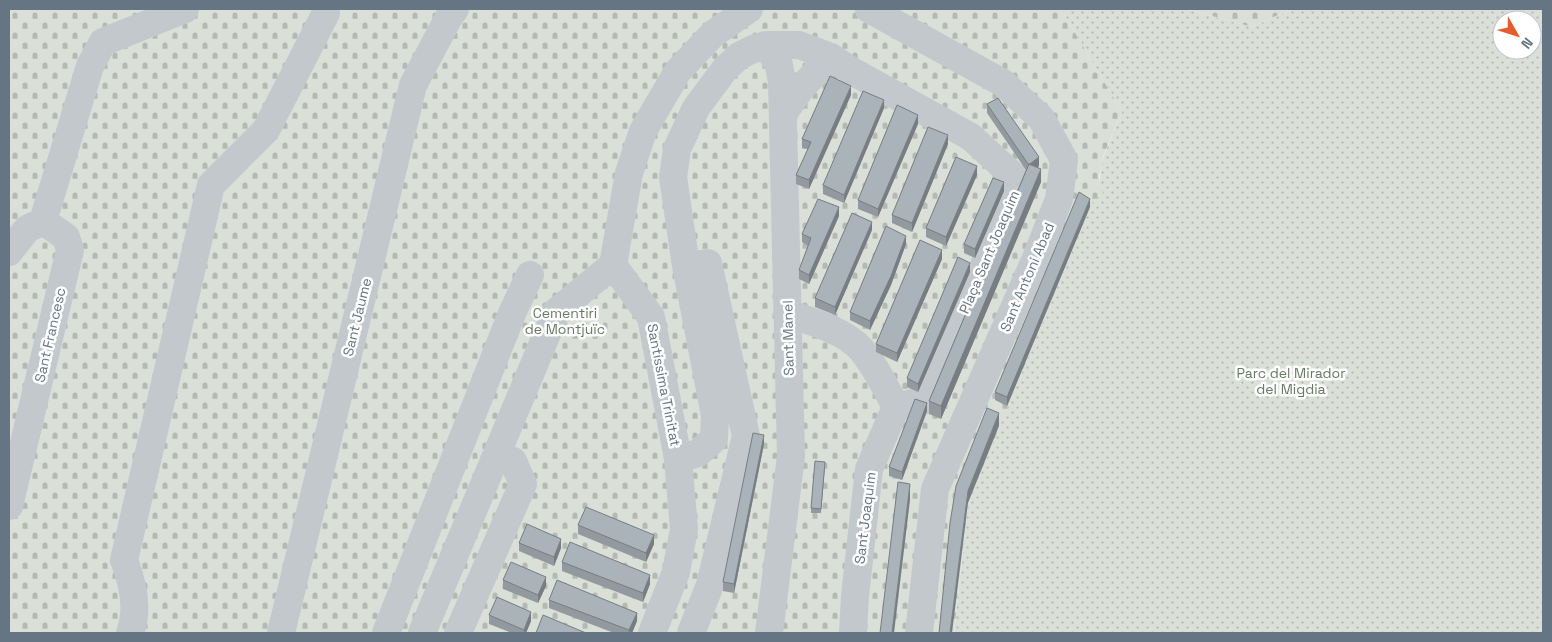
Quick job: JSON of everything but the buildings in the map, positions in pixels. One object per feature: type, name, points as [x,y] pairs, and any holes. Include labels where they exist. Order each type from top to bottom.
[{"type":"lane","points":[[9,252],[27,229],[43,221],[90,66],[103,42],[185,9]]},
{"type":"lane","points":[[130,633],[134,603],[130,577],[124,560],[134,510],[211,185],[266,130],[326,14],[325,9]]},
{"type":"lane","name":"Sant Jaume","points":[[281,633],[413,85],[448,16],[455,9]]},
{"type":"lane","points":[[422,633],[498,455],[556,312],[613,265],[629,173],[643,131],[678,70],[713,34],[749,9]]},
{"type":"lane","name":"Sant Antoni Abad","points":[[869,9],[1003,83],[1041,118],[1064,160],[1058,199],[1036,258],[935,489],[919,633]]},
{"type":"lane","points":[[678,459],[698,453],[714,439],[715,415],[686,266],[673,177],[677,149],[696,108],[724,69],[739,56],[753,48],[766,45]]},
{"type":"lane","name":"Plaça Sant Joaquim","points":[[766,45],[799,45],[831,57],[850,70],[971,136],[1020,182],[926,400],[896,407]]},
{"type":"lane","name":"Sant Manel","points":[[766,45],[779,65],[782,82],[791,456],[769,633]]},
{"type":"lane","points":[[783,114],[801,88],[831,57]]},
{"type":"lane","name":"Sant Francesc","points":[[9,506],[70,250],[66,237],[43,221]]},
{"type":"lane","points":[[686,266],[708,263],[746,436],[710,585],[691,633]]},
{"type":"lane","name":"Santíssima Trinitat","points":[[613,265],[652,317],[678,459],[684,529],[676,572],[652,633]]},
{"type":"lane","points":[[386,633],[513,311],[530,275]]},
{"type":"lane","points":[[788,313],[831,329],[859,347],[877,372],[896,407]]},
{"type":"lane","name":"Sant Joaquim","points":[[853,633],[855,596],[869,469],[896,407]]},
{"type":"lane","points":[[458,633],[523,484],[513,461],[498,455]]},
{"type":"green space","name":"Cementiri de Montjuïc","points":[[9,9],[1061,9],[1122,112],[1102,159],[1104,162],[1099,177],[1103,193],[1089,206],[968,503],[954,633],[9,633]]},
{"type":"green space","name":"Parc del Mirador del Migdia","points":[[1061,9],[1186,9],[1252,27],[1291,9],[1543,9],[1543,633],[954,633],[968,503],[1097,189],[1104,162],[1102,160],[1122,112]]},
{"type":"green space","points":[[1186,9],[1291,9],[1252,27]]}]
